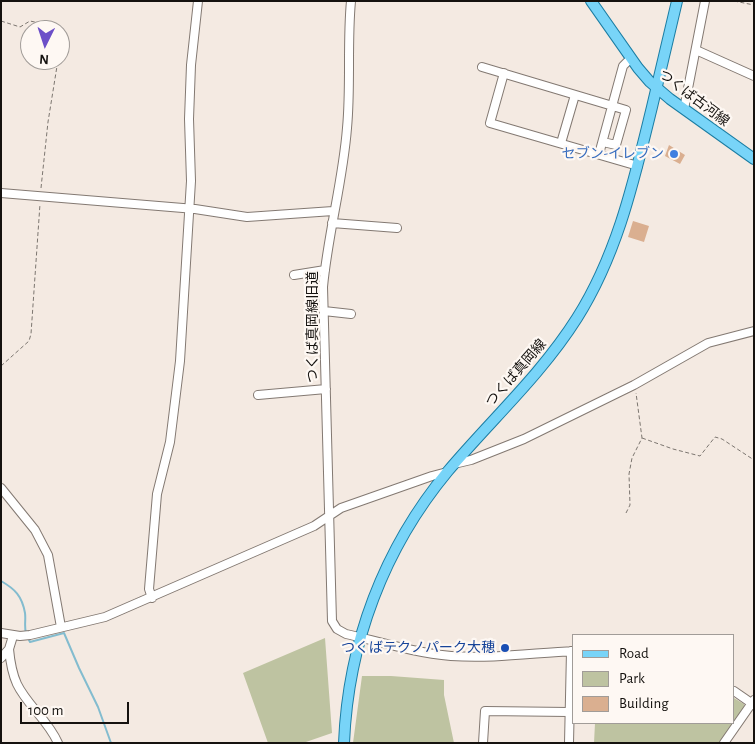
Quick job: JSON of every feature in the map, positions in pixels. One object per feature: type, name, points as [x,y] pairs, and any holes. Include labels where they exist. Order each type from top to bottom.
[{"type":"main road","name":"つくば古河線","points":[[591,1],[631,58],[657,88],[754,159]]},
{"type":"main road","name":"つくば真岡線","points":[[344,743],[349,687],[359,637],[374,596],[397,547],[427,499],[450,468],[546,362],[590,297],[614,245],[638,166],[677,1]]},
{"type":"street","points":[[152,598],[149,589],[157,494],[170,442],[180,361],[190,209],[191,65],[198,1]]},
{"type":"street","name":"つくば真岡線旧道","points":[[351,1],[348,125],[325,270],[324,311],[332,620],[339,631],[412,650],[451,656],[572,651]]},
{"type":"street","points":[[684,109],[706,1]]},
{"type":"street","points":[[696,50],[754,76]]},
{"type":"street","points":[[599,154],[623,66],[631,58]]},
{"type":"street","points":[[482,67],[626,110],[616,145],[603,142]]},
{"type":"street","points":[[504,73],[490,123],[638,166]]},
{"type":"street","points":[[562,143],[575,95]]},
{"type":"street","points":[[1,193],[190,209],[247,217],[333,212]]},
{"type":"street","points":[[332,223],[397,228]]},
{"type":"street","points":[[294,275],[325,270]]},
{"type":"street","points":[[324,311],[351,314]]},
{"type":"street","points":[[1,634],[13,636],[30,635],[105,617],[314,526],[341,508],[432,476],[524,439],[634,385],[708,343],[754,330]]},
{"type":"street","points":[[258,395],[326,389]]},
{"type":"street","points":[[1,488],[36,530],[48,554],[61,627]]},
{"type":"street","points":[[1,658],[9,648],[13,636]]},
{"type":"street","points":[[9,648],[12,671],[22,693],[45,720],[58,743]]},
{"type":"street","points":[[569,743],[572,651]]},
{"type":"street","points":[[724,743],[753,703],[735,692]]},
{"type":"street","points":[[483,743],[485,711],[569,712]]},
{"type":"path","points":[[734,1],[754,5]]},
{"type":"path","points":[[1,21],[20,27]]},
{"type":"path","points":[[1,366],[29,341],[32,334],[40,196],[48,122],[56,70]]},
{"type":"path","points":[[626,514],[630,505],[629,474],[632,458],[642,438],[634,385]]},
{"type":"path","points":[[642,438],[700,456],[715,437],[722,439],[754,460]]},
{"type":"green space","points":[[325,638],[332,733],[303,743],[268,743],[243,673]]},
{"type":"green space","points":[[362,676],[444,680],[444,695],[454,743],[353,743]]},
{"type":"green space","points":[[735,699],[744,704],[744,708],[735,722]]},
{"type":"green space","points":[[595,724],[733,724],[720,743],[594,743]]},
{"type":"building","name":"セブン-イレブン","points":[[669,145],[685,155],[680,164],[665,156]]},
{"type":"building","points":[[633,221],[649,226],[644,242],[628,237]]},
{"type":"waterway","points":[[1,581],[14,590],[22,602],[25,613],[26,633]]},
{"type":"waterway","points":[[28,638],[30,642],[64,633],[98,707],[111,743]]},
{"type":"place","name":"セブン-イレブン","points":[[674,154]]},
{"type":"place","name":"つくばテクノパーク大穂","points":[[505,648]]}]
